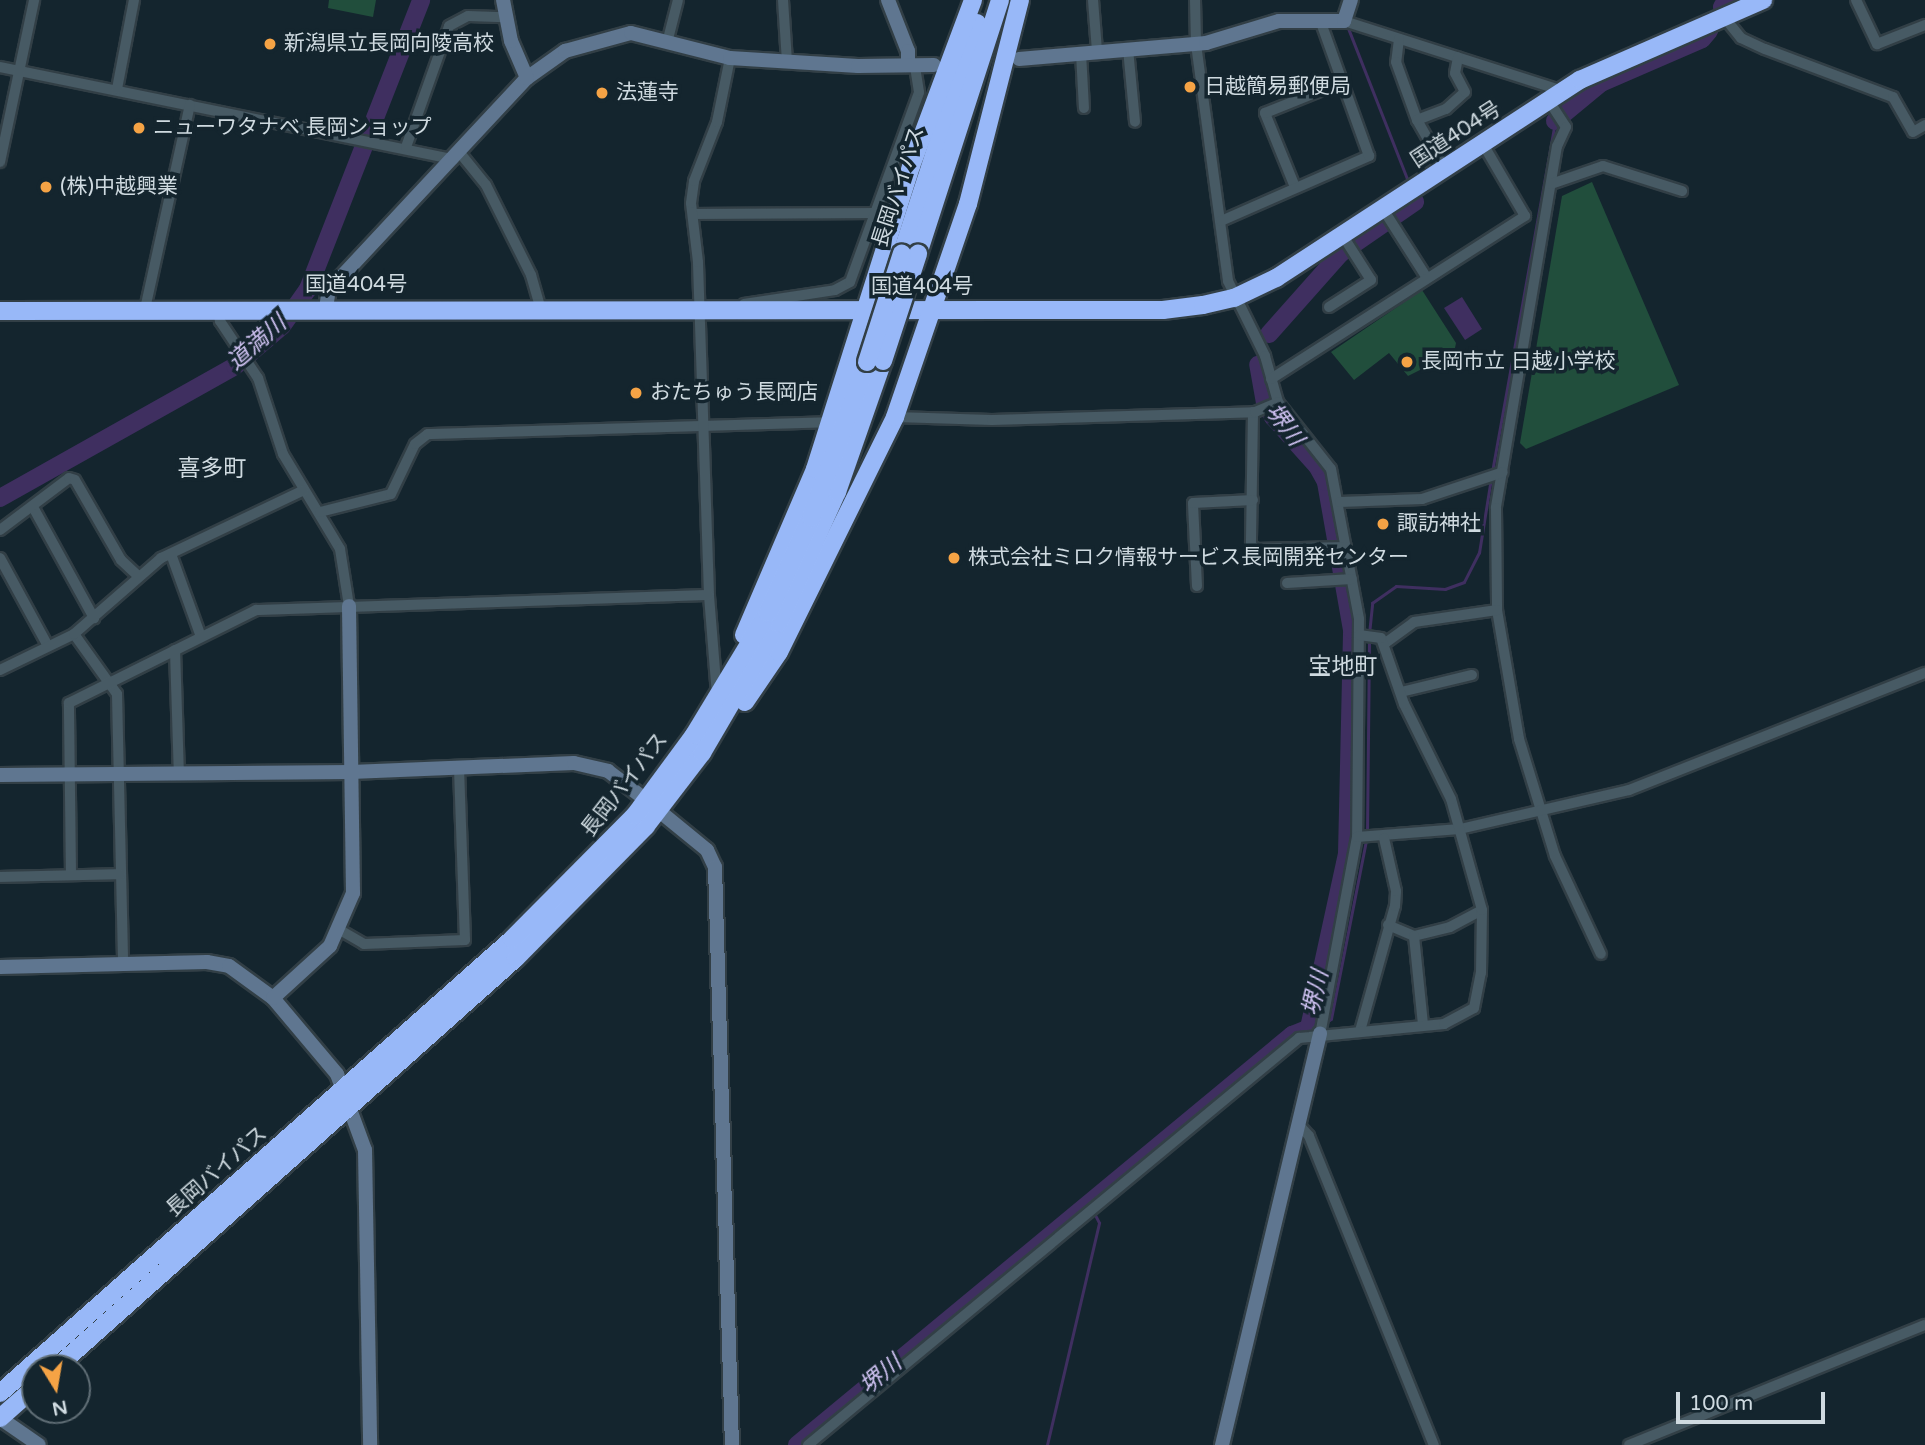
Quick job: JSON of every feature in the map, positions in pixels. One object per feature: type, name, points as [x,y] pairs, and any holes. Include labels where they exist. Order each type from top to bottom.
[{"type":"highway","points":[[718,698],[831,422],[867,310],[876,272],[973,0]]},
{"type":"highway","name":"長岡バイパス","points":[[910,253],[984,0]]},
{"type":"highway","name":"長岡バイパス","points":[[0,1392],[559,918],[652,805],[702,753],[759,657],[806,565],[837,492],[910,253],[1000,0]]},
{"type":"highway","points":[[702,753],[750,696],[779,652],[895,417],[968,204],[1020,0]]},
{"type":"highway","name":"国道404号","points":[[0,311],[285,308],[1171,309],[1234,298],[1347,242],[1387,215],[1445,169],[1556,101],[1607,65],[1762,0]]},
{"type":"highway","points":[[749,309],[852,299],[876,272]]},
{"type":"highway","name":"長岡バイパス","points":[[652,805],[718,698],[794,560],[875,361]]},
{"type":"highway","name":"長岡バイパス","points":[[71,1354],[349,1097]]},
{"type":"highway","points":[[0,1418],[21,1399]]},
{"type":"street","points":[[0,162],[34,0]]},
{"type":"street","points":[[117,89],[134,0]]},
{"type":"street","points":[[503,0],[504,17],[527,78]]},
{"type":"street","points":[[667,43],[678,0]]},
{"type":"street","points":[[783,0],[787,62]]},
{"type":"street","points":[[721,308],[844,287],[855,273],[919,92],[908,51],[888,0]]},
{"type":"street","points":[[1093,0],[1097,51]]},
{"type":"street","points":[[1195,0],[1196,44],[1234,298],[1258,338],[1278,402],[1325,459],[1340,502],[1359,635],[1357,837],[1320,1034],[1222,1445]]},
{"type":"street","points":[[1344,21],[1351,0]]},
{"type":"street","points":[[1856,0],[1877,44],[1924,27]]},
{"type":"street","points":[[406,147],[449,26],[468,16],[504,17]]},
{"type":"street","points":[[1724,17],[1741,38],[1893,97],[1913,132],[1925,125]]},
{"type":"street","points":[[1221,221],[1369,156],[1340,83],[1320,20]]},
{"type":"street","points":[[1019,60],[1196,44],[1279,21],[1344,21],[1458,57],[1556,101],[1564,119],[1496,508],[1497,610],[1519,739],[1544,810],[1555,856],[1601,954]]},
{"type":"street","points":[[320,308],[329,290],[527,78],[554,57],[599,39],[631,33],[730,58],[934,65]]},
{"type":"street","points":[[1399,39],[1395,59],[1417,120],[1445,169]]},
{"type":"street","points":[[1128,49],[1135,122]]},
{"type":"street","points":[[1081,53],[1084,108]]},
{"type":"street","points":[[1417,120],[1446,109],[1465,92],[1455,73],[1458,57]]},
{"type":"street","points":[[718,698],[709,596],[700,309],[693,214],[694,181],[717,122],[730,58]]},
{"type":"street","points":[[0,67],[457,156],[486,186],[531,275],[541,309]]},
{"type":"street","points":[[1295,187],[1265,113],[1340,83]]},
{"type":"street","points":[[145,309],[190,105]]},
{"type":"street","points":[[1271,379],[1525,216],[1483,144]]},
{"type":"street","points":[[1551,184],[1603,166],[1682,191]]},
{"type":"street","points":[[693,214],[875,213]]},
{"type":"street","points":[[1387,215],[1427,278]]},
{"type":"street","points":[[1329,307],[1371,280],[1347,242]]},
{"type":"street","points":[[218,309],[220,321],[262,388],[282,454],[320,512],[345,565],[349,606],[355,873],[340,930],[318,959],[273,998]]},
{"type":"street","points":[[895,417],[992,420],[1253,412],[1278,402]]},
{"type":"street","points":[[1253,412],[1251,545],[1256,549],[1346,547]]},
{"type":"street","points":[[320,512],[391,494],[415,443],[428,434],[831,422]]},
{"type":"street","points":[[1340,502],[1422,499],[1503,472]]},
{"type":"street","points":[[0,530],[69,478],[75,480],[121,560],[137,575]]},
{"type":"street","points":[[0,670],[74,634],[137,575],[171,554],[304,489]]},
{"type":"street","points":[[1197,586],[1193,503],[1253,500]]},
{"type":"street","points":[[33,507],[94,618]]},
{"type":"street","points":[[171,554],[201,638]]},
{"type":"street","points":[[0,558],[48,646]]},
{"type":"street","points":[[1287,583],[1352,579]]},
{"type":"street","points":[[71,875],[66,708],[111,681],[256,610],[709,596]]},
{"type":"street","points":[[1384,644],[1414,622],[1497,610]]},
{"type":"street","points":[[74,634],[111,681],[117,694],[122,964]]},
{"type":"street","points":[[808,1445],[1292,1044],[1320,1034],[1451,1021],[1474,1008],[1478,1000],[1482,910],[1451,799],[1401,692],[1384,644],[1377,635],[1359,635]]},
{"type":"street","points":[[175,650],[179,775]]},
{"type":"street","points":[[1357,837],[1384,838],[1460,829],[1653,783],[1925,673]]},
{"type":"street","points":[[1401,692],[1472,674]]},
{"type":"street","points":[[0,775],[68,777],[597,765],[707,850],[715,867],[732,1445]]},
{"type":"street","points":[[340,930],[364,944],[465,940],[459,768]]},
{"type":"street","points":[[1360,1031],[1396,891],[1384,838]]},
{"type":"street","points":[[0,877],[121,874]]},
{"type":"street","points":[[1388,925],[1414,936],[1450,927],[1482,910]]},
{"type":"street","points":[[1414,936],[1423,1025]]},
{"type":"street","points":[[0,967],[208,962],[229,966],[273,998],[349,1097],[366,1167],[363,1238],[370,1445]]},
{"type":"street","points":[[1298,1124],[1309,1136],[1434,1445]]},
{"type":"street","points":[[1629,1445],[1925,1325]]},
{"type":"street","points":[[0,1418],[39,1445]]},
{"type":"green space","points":[[329,0],[376,0],[373,17],[328,8]]},
{"type":"green space","points":[[1592,182],[1679,385],[1526,449],[1520,443],[1562,196]]},
{"type":"green space","points":[[1422,290],[1456,343],[1454,353],[1408,376],[1389,353],[1354,380],[1331,352]]},
{"type":"shaded area","points":[[1462,297],[1482,329],[1465,340],[1444,308]]},
{"type":"waterway","name":"道満川","points":[[0,498],[235,366],[282,326],[308,289],[421,0]]},
{"type":"waterway","name":"堺川","points":[[1722,7],[1726,0]]},
{"type":"waterway","points":[[1348,27],[1408,180]]},
{"type":"waterway","name":"堺川","points":[[1555,121],[1601,83],[1702,39],[1709,31]]},
{"type":"waterway","points":[[1492,472],[1555,121]]},
{"type":"waterway","name":"堺川","points":[[1269,334],[1341,253],[1415,202]]},
{"type":"waterway","name":"堺川","points":[[797,1445],[1292,1035],[1309,1028],[1347,854],[1352,630],[1326,482],[1317,466],[1273,417],[1265,403],[1258,365]]},
{"type":"waterway","points":[[1369,634],[1372,603],[1396,586],[1445,589],[1464,582],[1479,553],[1491,478]]},
{"type":"waterway","points":[[1367,834],[1369,641]]},
{"type":"waterway","points":[[1325,1023],[1331,1019],[1366,840]]},
{"type":"waterway","points":[[1047,1445],[1099,1223],[1094,1213]]},
{"type":"place","name":"新潟県立長岡向陵高校","points":[[270,44]]},
{"type":"place","name":"日越簡易郵便局","points":[[1190,87]]},
{"type":"place","name":"法蓮寺","points":[[602,93]]},
{"type":"place","name":"ニューワタナベ 長岡ショップ","points":[[139,128]]},
{"type":"place","name":"(株)中越興業","points":[[46,187]]},
{"type":"place","name":"長岡市立 日越小学校","points":[[1407,362]]},
{"type":"place","name":"おたちゅう長岡店","points":[[636,393]]},
{"type":"place","name":"諏訪神社","points":[[1383,524]]},
{"type":"place","name":"株式会社ミロク情報サービス長岡開発センター","points":[[954,558]]},
{"type":"district","name":"喜多町","points":[[212,469]]},
{"type":"district","name":"宝地町","points":[[1343,667]]}]
